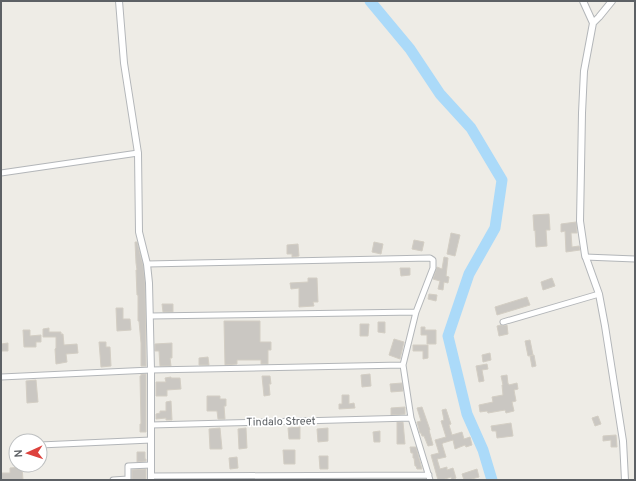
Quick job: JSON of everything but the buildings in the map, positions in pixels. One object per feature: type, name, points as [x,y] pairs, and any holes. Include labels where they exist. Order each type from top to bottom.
[{"type":"street","points":[[118,1],[124,63],[138,154],[139,232],[148,264],[151,370],[151,478],[430,477],[410,418],[403,365],[416,312],[434,268],[433,260],[430,258],[148,264]]},
{"type":"street","points":[[582,1],[593,22],[584,70],[580,221],[585,257],[599,294],[605,326],[623,441],[625,480]]},
{"type":"street","points":[[593,22],[600,17],[612,1]]},
{"type":"street","points":[[1,173],[138,154]]},
{"type":"street","points":[[585,257],[635,259]]},
{"type":"street","points":[[503,322],[599,294]]},
{"type":"street","points":[[150,316],[416,312]]},
{"type":"street","points":[[1,377],[151,370],[403,365]]},
{"type":"street","name":"Tindalo Street","points":[[151,425],[410,418]]},
{"type":"street","points":[[48,445],[151,440]]},
{"type":"street","points":[[113,480],[128,479],[128,466],[151,465]]},
{"type":"waterway","points":[[370,1],[410,49],[440,94],[471,128],[502,180],[495,228],[469,274],[448,336],[467,414],[483,450],[492,480]]}]
